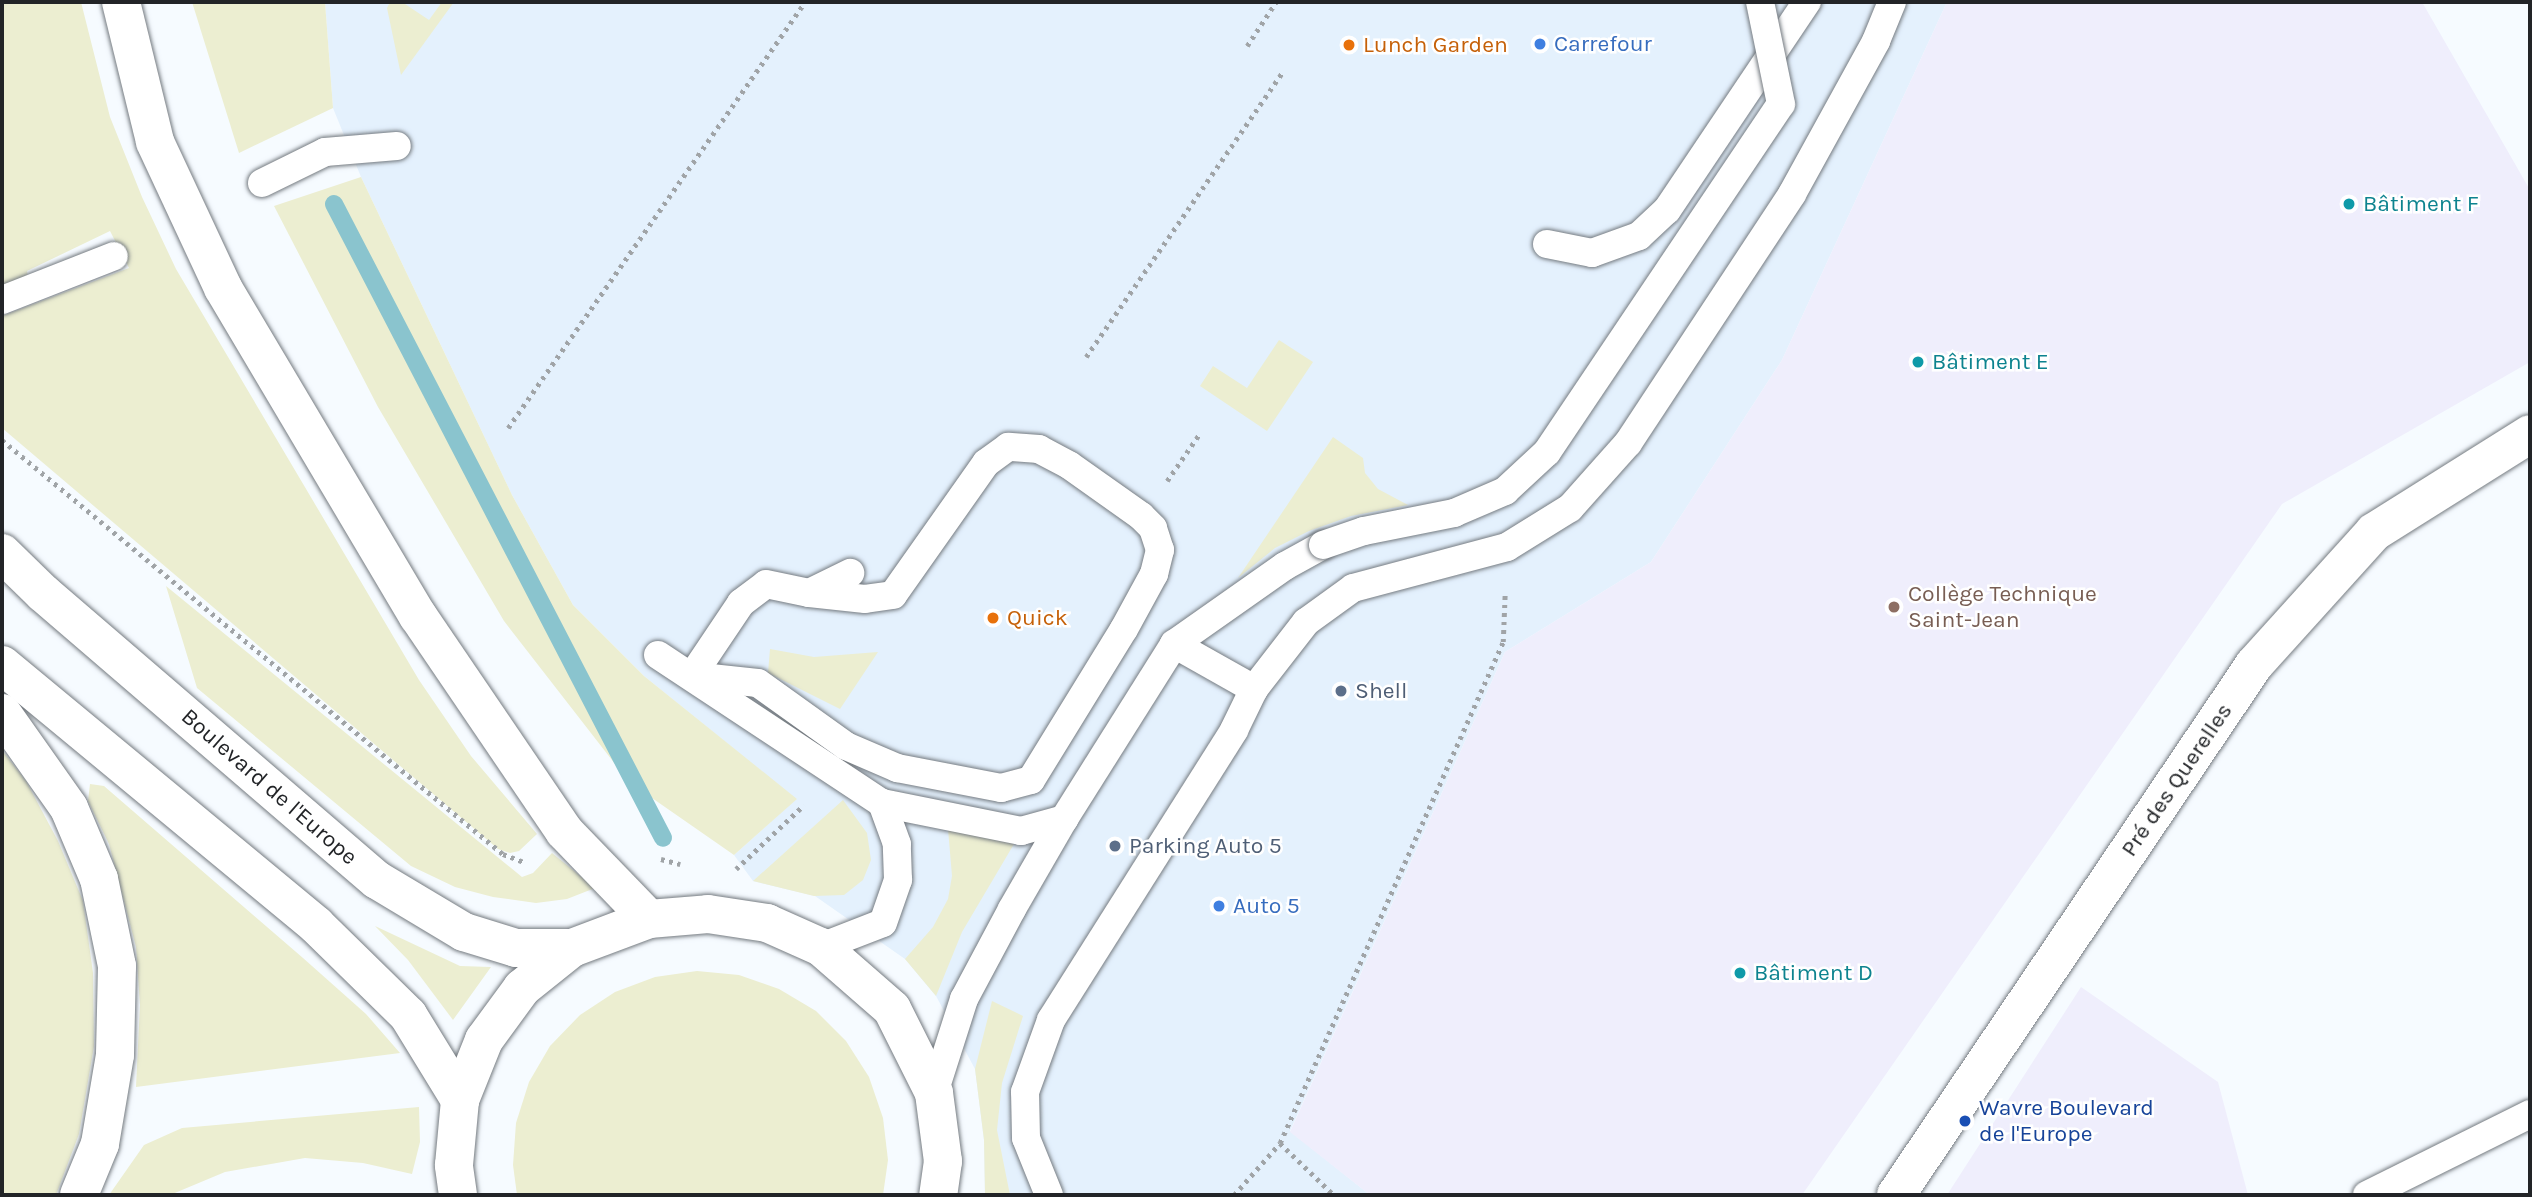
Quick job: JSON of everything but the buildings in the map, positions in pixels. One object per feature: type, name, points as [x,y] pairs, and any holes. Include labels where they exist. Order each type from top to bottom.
[{"type":"main road","points":[[121,2],[155,142],[223,288],[418,616],[564,831],[649,919]]},
{"type":"main road","name":"Pré des Querelles","points":[[1895,1195],[2254,665],[2374,532],[2530,433]]},
{"type":"main road","name":"Boulevard de l'Europe","points":[[2,553],[43,593],[377,880],[464,932],[516,948],[572,948]]},
{"type":"main road","points":[[2,665],[316,925],[408,1015],[460,1100]]},
{"type":"main road","points":[[2,713],[69,808],[99,879],[117,966],[116,1055],[100,1144],[79,1195]]},
{"type":"main road","name":"Boulevard de l'Europe","points":[[458,1195],[454,1165],[460,1100],[484,1040],[522,988],[572,948],[649,919],[708,914],[766,923],[821,947],[892,1009],[934,1093],[943,1161],[938,1195]]},
{"type":"lane","points":[[934,1093],[964,999],[1064,819],[1174,644],[1285,566],[1323,545],[1364,531],[1454,513],[1505,491],[1547,452],[1781,104],[1760,2]]},
{"type":"lane","points":[[1547,244],[1592,253],[1639,236],[1667,210],[1807,2]]},
{"type":"lane","points":[[1049,1195],[1026,1138],[1025,1092],[1051,1020],[1234,730],[1254,689],[1306,622],[1353,588],[1507,547],[1570,508],[1628,443],[1792,194],[1876,41],[1892,2]]},
{"type":"lane","points":[[262,183],[325,152],[397,146]]},
{"type":"lane","points":[[2,300],[114,256]]},
{"type":"lane","points":[[1008,447],[1039,449],[1069,465],[1141,516],[1153,528],[1160,550],[1154,574],[1111,651],[1031,780],[1021,783],[1002,788],[897,768],[846,746],[758,683],[692,676],[741,603],[766,584],[809,593],[865,599],[892,595],[986,463],[1008,447]]},
{"type":"lane","points":[[809,593],[850,573]]},
{"type":"lane","points":[[1174,644],[1254,689]]},
{"type":"lane","points":[[658,655],[882,803],[1021,831],[1064,819]]},
{"type":"lane","points":[[821,947],[883,923],[898,880],[897,844],[882,803]]},
{"type":"lane","points":[[2367,1195],[2530,1114]]},
{"type":"path","points":[[508,428],[805,2]]},
{"type":"path","points":[[1247,46],[1276,2]]},
{"type":"path","points":[[1086,357],[1283,71]]},
{"type":"path","points":[[2,440],[503,854],[526,863],[564,831]]},
{"type":"path","points":[[1234,1195],[1280,1143],[1503,642],[1507,547]]},
{"type":"path","points":[[723,869],[736,869],[838,774]]},
{"type":"path","points":[[656,857],[688,866]]},
{"type":"path","points":[[1280,1143],[1334,1195]]},
{"type":"shaded area","points":[[325,2],[1947,2],[1782,360],[1651,562],[1505,652],[1290,1131],[1370,1195],[985,1195],[984,1140],[975,1069],[936,996],[905,959],[815,896],[753,881],[734,855],[796,799],[644,676],[573,605],[512,495],[361,177],[333,108]]},
{"type":"shaded area","name":"Collège Technique Saint-Jean","points":[[1947,2],[2422,2],[2530,190],[2530,362],[2282,504],[1802,1195],[1370,1195],[1290,1132],[1505,652],[1651,562],[1782,360]]},
{"type":"shaded area","points":[[2081,987],[2218,1082],[2248,1195],[1947,1195]]},
{"type":"green space","points":[[2,2],[81,2],[110,117],[142,197],[176,269],[419,680],[471,756],[537,834],[519,851],[510,853],[498,849],[2,428],[2,316],[129,268],[110,231],[27,271],[28,278],[2,289]]},
{"type":"green space","points":[[192,2],[325,2],[333,108],[239,153]]},
{"type":"green space","points":[[390,2],[402,2],[429,20],[442,2],[454,2],[401,75],[387,8]]},
{"type":"green space","points":[[361,177],[512,495],[573,605],[644,676],[797,799],[734,855],[629,782],[504,621],[378,407],[274,206]]},
{"type":"green space","points":[[1279,340],[1313,362],[1267,431],[1200,386],[1213,366],[1247,388]]},
{"type":"green space","points":[[1333,437],[1363,458],[1365,473],[1378,489],[1408,505],[1351,516],[1309,531],[1275,548],[1238,578]]},
{"type":"green space","points":[[166,586],[522,877],[533,873],[552,853],[595,888],[567,899],[536,903],[493,897],[455,887],[411,866],[197,688]]},
{"type":"green space","points":[[770,649],[814,657],[878,652],[840,709],[768,673]]},
{"type":"green space","points":[[2,750],[26,781],[58,841],[83,901],[93,973],[94,1046],[79,1134],[56,1195],[2,1195]]},
{"type":"green space","points":[[90,784],[104,786],[303,958],[366,1014],[400,1053],[136,1087],[140,1005],[136,947],[109,844],[88,801]]},
{"type":"green space","points":[[843,800],[867,833],[871,860],[863,880],[844,895],[814,896],[753,881]]},
{"type":"green space","points":[[948,829],[1014,844],[962,932],[936,996],[905,959],[933,927],[948,899],[952,876]]},
{"type":"green space","points":[[375,926],[460,966],[491,967],[453,1020],[408,960]]},
{"type":"green space","points":[[697,971],[739,975],[779,989],[816,1011],[846,1041],[869,1077],[883,1118],[888,1160],[883,1195],[517,1195],[513,1165],[516,1123],[529,1082],[550,1046],[580,1015],[615,992],[655,977]]},
{"type":"green space","points":[[992,1001],[1023,1016],[1002,1083],[997,1130],[1010,1195],[985,1195],[984,1140],[975,1069]]},
{"type":"green space","points":[[419,1107],[420,1142],[412,1174],[363,1163],[305,1158],[225,1172],[170,1195],[109,1195],[144,1145],[182,1128]]},
{"type":"waterway","points":[[334,204],[663,838]]},
{"type":"place","name":"Carrefour","points":[[1540,44]]},
{"type":"place","name":"Lunch Garden","points":[[1349,45]]},
{"type":"place","name":"Bâtiment F","points":[[2349,204]]},
{"type":"place","name":"Bâtiment E","points":[[1918,362]]},
{"type":"place","name":"Collège Technique Saint-Jean","points":[[1894,607]]},
{"type":"place","name":"Quick","points":[[993,618]]},
{"type":"place","name":"Shell","points":[[1341,691]]},
{"type":"place","name":"Parking Auto 5","points":[[1115,846]]},
{"type":"place","name":"Auto 5","points":[[1219,906]]},
{"type":"place","name":"Bâtiment D","points":[[1740,973]]},
{"type":"place","name":"Wavre Boulevard de l'Europe","points":[[1965,1121]]}]
